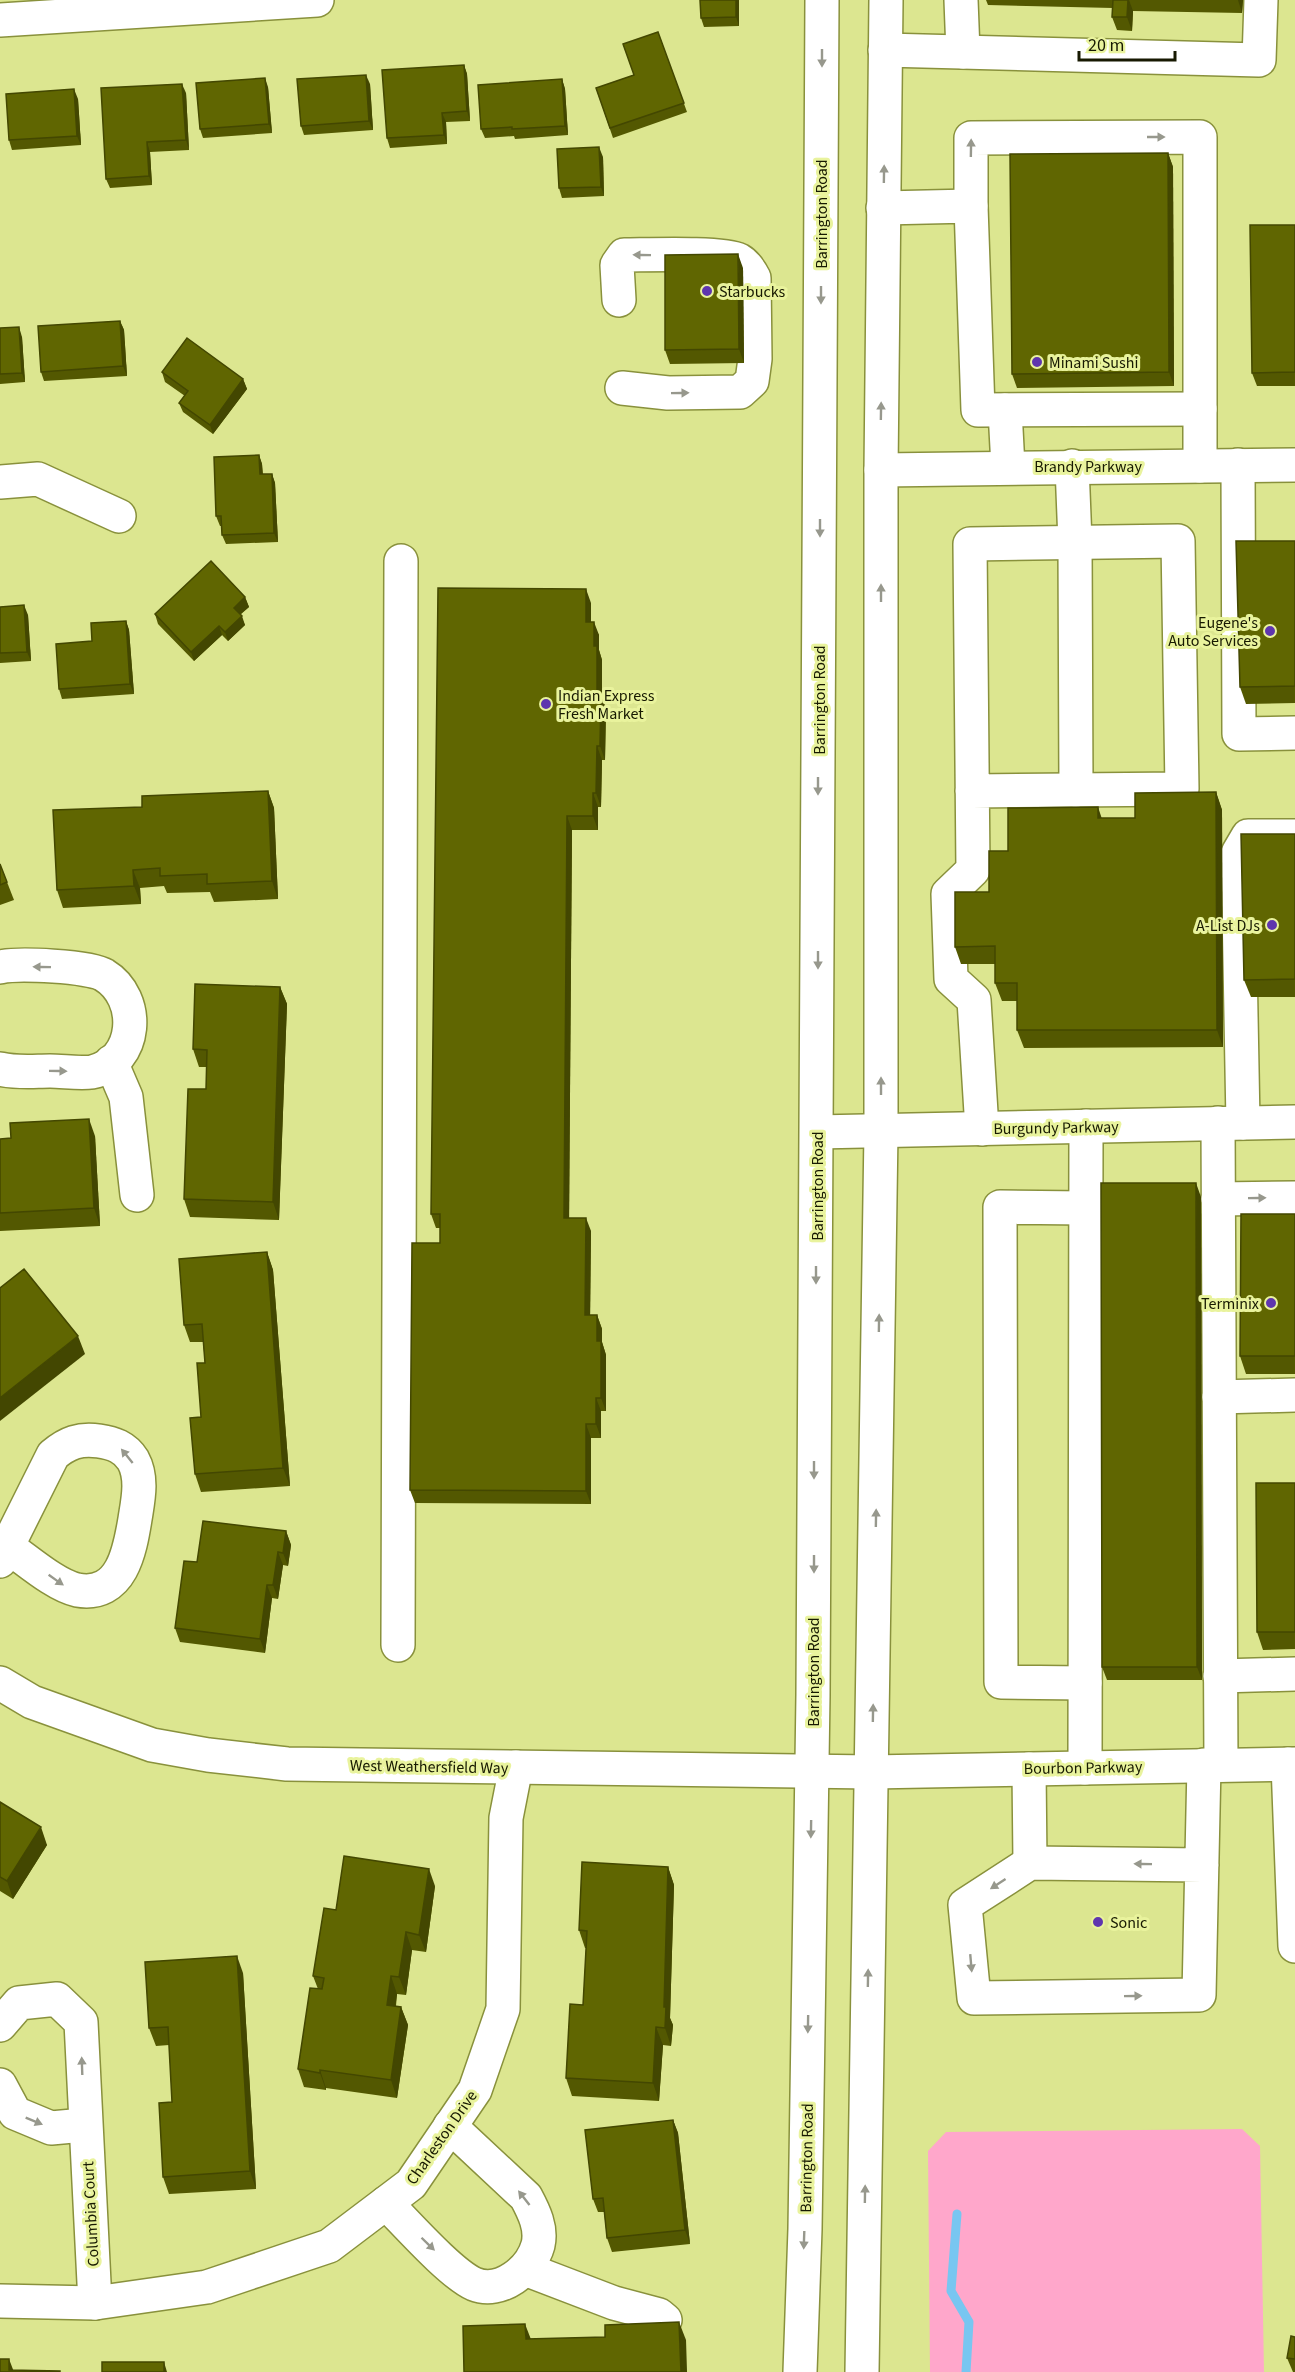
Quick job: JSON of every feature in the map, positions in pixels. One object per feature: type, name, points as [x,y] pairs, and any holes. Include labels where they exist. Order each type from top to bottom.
[{"type":"street","points":[[0,20],[317,0]]},
{"type":"street","name":"Barrington Road","points":[[800,2372],[805,2218],[812,1770],[822,0]]},
{"type":"street","points":[[862,2372],[881,1132],[881,470],[886,0]]},
{"type":"street","points":[[961,0],[963,52]]},
{"type":"street","points":[[885,50],[1259,60],[1261,0]]},
{"type":"street","points":[[1200,409],[978,410],[971,138],[1200,137],[1200,409],[1200,466]]},
{"type":"street","points":[[884,208],[971,206]]},
{"type":"street","points":[[620,300],[617,265],[624,255],[728,257],[737,259],[749,268],[754,278],[755,359],[752,381],[740,392],[668,393],[622,388]]},
{"type":"street","points":[[1005,410],[1008,467]]},
{"type":"street","points":[[1238,465],[1239,734],[1295,733]]},
{"type":"street","name":"Brandy Parkway","points":[[881,470],[1295,465]]},
{"type":"street","points":[[1072,466],[1075,543],[1076,790]]},
{"type":"street","points":[[0,482],[38,479],[119,516]]},
{"type":"street","points":[[972,791],[1182,789],[1178,541],[970,544],[972,791],[973,870],[948,894],[951,979],[974,1000],[982,1129]]},
{"type":"street","points":[[398,1646],[401,561]]},
{"type":"street","points":[[1202,1865],[1030,1863],[965,1905],[974,1998],[1199,1995],[1202,1865],[1220,1676],[1218,1198],[1231,1123],[1238,853],[1248,836],[1295,836]]},
{"type":"street","points":[[0,967],[84,968],[104,974],[120,988],[129,1006],[131,1027],[124,1046],[111,1062],[92,1072],[0,1069]]},
{"type":"street","points":[[111,1062],[126,1097],[137,1195]]},
{"type":"street","name":"Burgundy Parkway","points":[[817,1132],[1295,1122]]},
{"type":"street","points":[[1085,1768],[1086,1126]]},
{"type":"street","points":[[1218,1198],[1295,1198]]},
{"type":"street","points":[[1085,1683],[1001,1682],[1000,1206],[1086,1208]]},
{"type":"street","points":[[1219,1397],[1295,1395]]},
{"type":"street","points":[[92,1440],[110,1443],[123,1449],[133,1461],[138,1477],[139,1494],[130,1550],[117,1576],[106,1584],[95,1589],[80,1590],[66,1587],[4,1554],[53,1455],[64,1446],[76,1441],[92,1440]]},
{"type":"street","points":[[1220,1676],[1295,1674]]},
{"type":"street","name":"West Weathersfield Way","points":[[0,1683],[32,1702],[152,1745],[208,1755],[286,1764],[872,1772]]},
{"type":"street","points":[[1292,1764],[1295,1946]]},
{"type":"street","name":"Bourbon Parkway","points":[[872,1772],[1292,1764]]},
{"type":"street","name":"Charleston Drive","points":[[0,2301],[95,2303],[207,2287],[329,2246],[411,2184],[475,2090],[503,2008],[506,1818],[516,1767]]},
{"type":"street","points":[[1029,1769],[1030,1863]]},
{"type":"street","name":"Columbia Court","points":[[0,2025],[19,2003],[57,1999],[81,2022],[84,2125],[95,2303]]},
{"type":"street","points":[[0,2085],[15,2113],[51,2128],[84,2125]]},
{"type":"street","points":[[386,2203],[460,2275],[477,2285],[490,2286],[513,2280],[525,2269],[538,2245],[537,2221],[534,2211],[526,2198],[450,2126]]},
{"type":"street","points":[[525,2269],[614,2302],[659,2315],[664,2320]]},
{"type":"shaded area","points":[[1242,2129],[1260,2146],[1264,2372],[930,2372],[928,2151],[946,2132]]},
{"type":"building","points":[[700,0],[736,0],[736,17],[701,18]]},
{"type":"building","points":[[1113,0],[1128,0],[1127,17],[1112,17]]},
{"type":"building","points":[[658,32],[684,103],[610,128],[596,88],[634,75],[623,44]]},
{"type":"building","points":[[464,65],[467,111],[442,113],[444,135],[387,138],[382,70]]},
{"type":"building","points":[[366,75],[369,121],[301,126],[297,79]]},
{"type":"building","points":[[265,78],[269,124],[200,129],[196,83]]},
{"type":"building","points":[[562,79],[565,126],[481,129],[478,85]]},
{"type":"building","points":[[182,84],[186,140],[147,142],[149,176],[106,179],[101,88]]},
{"type":"building","points":[[74,89],[77,136],[9,140],[6,94]]},
{"type":"building","points":[[599,147],[601,187],[559,188],[557,149]]},
{"type":"building","points":[[1168,153],[1169,372],[1012,374],[1010,154]]},
{"type":"building","points":[[1250,225],[1295,225],[1295,372],[1252,373]]},
{"type":"building","points":[[738,254],[739,349],[665,350],[665,255]]},
{"type":"building","points":[[120,321],[123,366],[41,372],[38,326]]},
{"type":"building","points":[[19,327],[22,373],[0,374],[0,328]]},
{"type":"building","points":[[187,338],[243,379],[210,425],[179,403],[188,391],[162,372]]},
{"type":"building","points":[[259,455],[260,474],[272,474],[274,533],[222,535],[221,516],[216,516],[214,457]]},
{"type":"building","name":"Eugene's Auto Services","points":[[1236,541],[1295,541],[1295,686],[1240,687]]},
{"type":"building","points":[[211,561],[245,597],[234,608],[242,616],[225,632],[219,626],[191,652],[155,614]]},
{"type":"building","points":[[438,588],[586,589],[586,622],[594,622],[594,646],[597,646],[597,694],[601,694],[600,746],[597,746],[593,816],[567,816],[564,1218],[586,1218],[585,1315],[597,1315],[597,1341],[601,1341],[601,1398],[596,1398],[596,1424],[586,1424],[586,1491],[410,1490],[412,1243],[440,1243],[440,1214],[431,1214]]},
{"type":"building","points":[[24,605],[27,652],[0,653],[0,607]]},
{"type":"building","points":[[126,621],[130,684],[59,689],[56,644],[92,641],[91,623]]},
{"type":"building","points":[[268,791],[272,881],[207,884],[207,874],[160,876],[160,868],[133,870],[134,886],[57,890],[53,810],[142,807],[142,796]]},
{"type":"building","points":[[1216,792],[1217,1030],[1017,1030],[1017,983],[995,983],[995,946],[955,947],[955,892],[989,892],[989,851],[1008,851],[1008,808],[1098,807],[1098,818],[1135,818],[1135,793]]},
{"type":"building","name":"A-List DJs","points":[[1241,834],[1295,834],[1295,979],[1244,980]]},
{"type":"building","points":[[0,864],[7,882],[0,885]]},
{"type":"building","points":[[195,984],[280,987],[273,1202],[184,1199],[188,1089],[206,1089],[207,1050],[193,1049]]},
{"type":"building","points":[[89,1119],[94,1208],[0,1213],[0,1139],[11,1138],[10,1123]]},
{"type":"building","points":[[1101,1183],[1196,1183],[1197,1667],[1102,1667]]},
{"type":"building","name":"Terminix","points":[[1241,1214],[1295,1214],[1295,1356],[1240,1356]]},
{"type":"building","points":[[267,1252],[283,1468],[195,1474],[190,1418],[201,1417],[197,1363],[205,1363],[202,1324],[184,1325],[179,1259]]},
{"type":"building","points":[[24,1269],[78,1336],[0,1398],[0,1288]]},
{"type":"building","points":[[1256,1483],[1295,1483],[1295,1632],[1257,1632]]},
{"type":"building","points":[[203,1521],[286,1531],[283,1553],[278,1552],[273,1585],[267,1585],[260,1639],[175,1628],[184,1561],[197,1562]]},
{"type":"building","points":[[0,1802],[41,1827],[7,1881],[0,1877]]},
{"type":"building","points":[[344,1856],[429,1869],[419,1935],[406,1932],[399,1977],[391,1976],[387,2005],[401,2007],[391,2080],[298,2069],[310,1988],[322,1989],[324,1978],[313,1976],[324,1908],[336,1910]]},
{"type":"building","points":[[582,1862],[668,1867],[665,2028],[656,2027],[653,2083],[566,2078],[570,2004],[583,2005],[587,1931],[579,1930]]},
{"type":"building","points":[[237,1956],[250,2171],[163,2177],[159,2103],[172,2102],[168,2027],[149,2028],[145,1962]]},
{"type":"building","points":[[673,2120],[685,2230],[607,2238],[603,2198],[593,2199],[585,2130]]},
{"type":"building","points":[[679,2322],[681,2372],[464,2372],[463,2326],[525,2324],[526,2339],[605,2337],[605,2325]]},
{"type":"building","points":[[1291,2336],[1295,2337],[1295,2359],[1287,2358]]},
{"type":"building","points":[[0,2359],[9,2359],[9,2370],[60,2372],[0,2372]]},
{"type":"building","points":[[102,2362],[164,2362],[164,2372],[102,2372]]},
{"type":"waterway","points":[[957,2214],[951,2291],[969,2322],[966,2372]]},
{"type":"place","name":"Starbucks","points":[[707,291]]},
{"type":"place","name":"Minami Sushi","points":[[1037,362]]},
{"type":"place","name":"Eugene's Auto Services","points":[[1270,631]]},
{"type":"place","name":"Indian Express Fresh Market","points":[[546,704]]},
{"type":"place","name":"A-List DJs","points":[[1272,925]]},
{"type":"place","name":"Terminix","points":[[1271,1303]]},
{"type":"place","name":"Sonic","points":[[1098,1922]]}]
